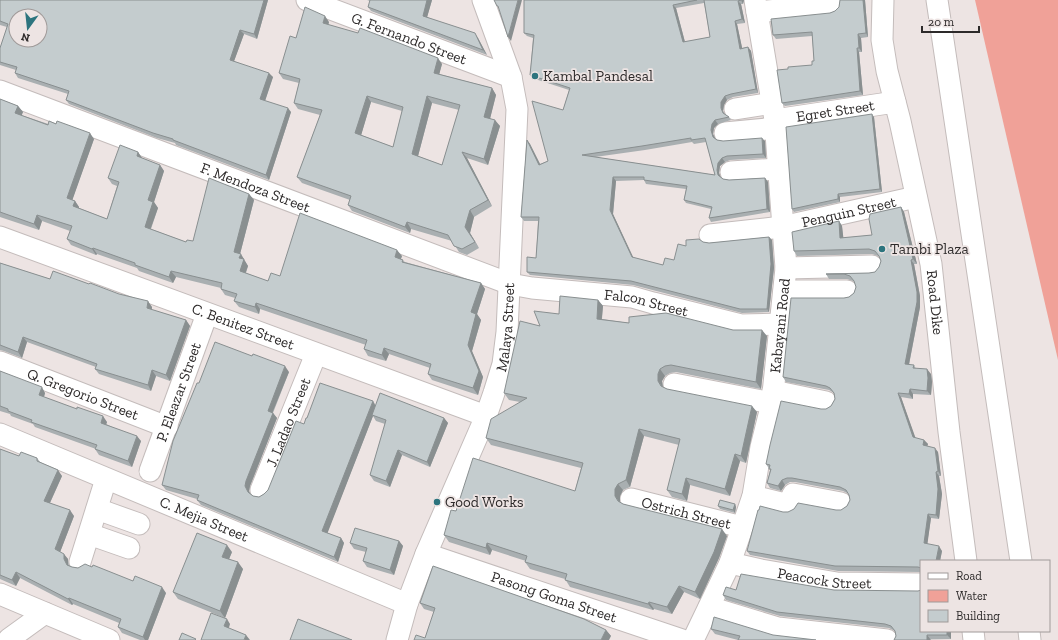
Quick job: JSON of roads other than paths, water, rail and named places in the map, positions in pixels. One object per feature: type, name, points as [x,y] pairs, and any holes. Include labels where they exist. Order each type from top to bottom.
[{"type":"street","name":"G. Fernando Street","points":[[306,0],[511,77]]},
{"type":"street","name":"Malaya Street","points":[[396,640],[407,604],[426,554],[486,416],[503,364],[510,284],[517,109],[511,77],[482,0]]},
{"type":"street","name":"Road Dike","points":[[883,0],[882,40],[887,72],[931,264],[949,432],[966,560]]},
{"type":"street","points":[[937,0],[1022,560]]},
{"type":"street","points":[[756,6],[831,5]]},
{"type":"street","name":"Kabayani Road","points":[[693,640],[730,563],[753,496],[761,447],[772,397],[781,324],[786,268],[774,117],[756,6]]},
{"type":"street","name":"F. Mendoza Street","points":[[0,91],[510,284]]},
{"type":"street","name":"Egret Street","points":[[774,117],[895,102]]},
{"type":"street","points":[[735,109],[774,117]]},
{"type":"street","points":[[725,133],[774,117]]},
{"type":"street","points":[[731,172],[778,169]]},
{"type":"street","name":"Penguin Street","points":[[710,235],[782,227],[916,198]]},
{"type":"street","name":"C. Benitez Street","points":[[0,237],[486,416]]},
{"type":"street","points":[[786,268],[872,266]]},
{"type":"street","name":"Falcon Street","points":[[510,284],[532,288],[632,297],[741,325],[781,324]]},
{"type":"street","points":[[784,291],[847,290]]},
{"type":"street","name":"P. Eleazar Street","points":[[150,472],[207,314]]},
{"type":"street","name":"J. Ladao Street","points":[[260,490],[316,354]]},
{"type":"street","name":"Q. Gregorio Street","points":[[0,362],[167,427]]},
{"type":"street","points":[[674,384],[772,397],[826,402]]},
{"type":"street","name":"C. Mejia Street","points":[[0,434],[407,604]]},
{"type":"street","points":[[80,562],[106,479]]},
{"type":"street","points":[[753,496],[789,505],[793,494],[841,503]]},
{"type":"street","name":"Ostrich Street","points":[[631,499],[742,528]]},
{"type":"street","points":[[97,509],[139,524]]},
{"type":"street","points":[[89,534],[129,548]]},
{"type":"street","name":"Pasong Goma Street","points":[[426,554],[629,631],[682,640]]},
{"type":"street","name":"Peacock Street","points":[[730,563],[837,583],[920,584]]},
{"type":"street","points":[[0,594],[109,640]]},
{"type":"street","points":[[709,607],[778,628],[887,640]]},
{"type":"street","points":[[6,636],[45,613]]},
{"type":"water","points":[[975,0],[1058,0],[1058,360]]},
{"type":"place","name":"Kambal Pandesal","points":[[535,76]]},
{"type":"place","name":"Tambi Plaza","points":[[882,249]]},
{"type":"place","name":"Good Works","points":[[437,502]]}]
